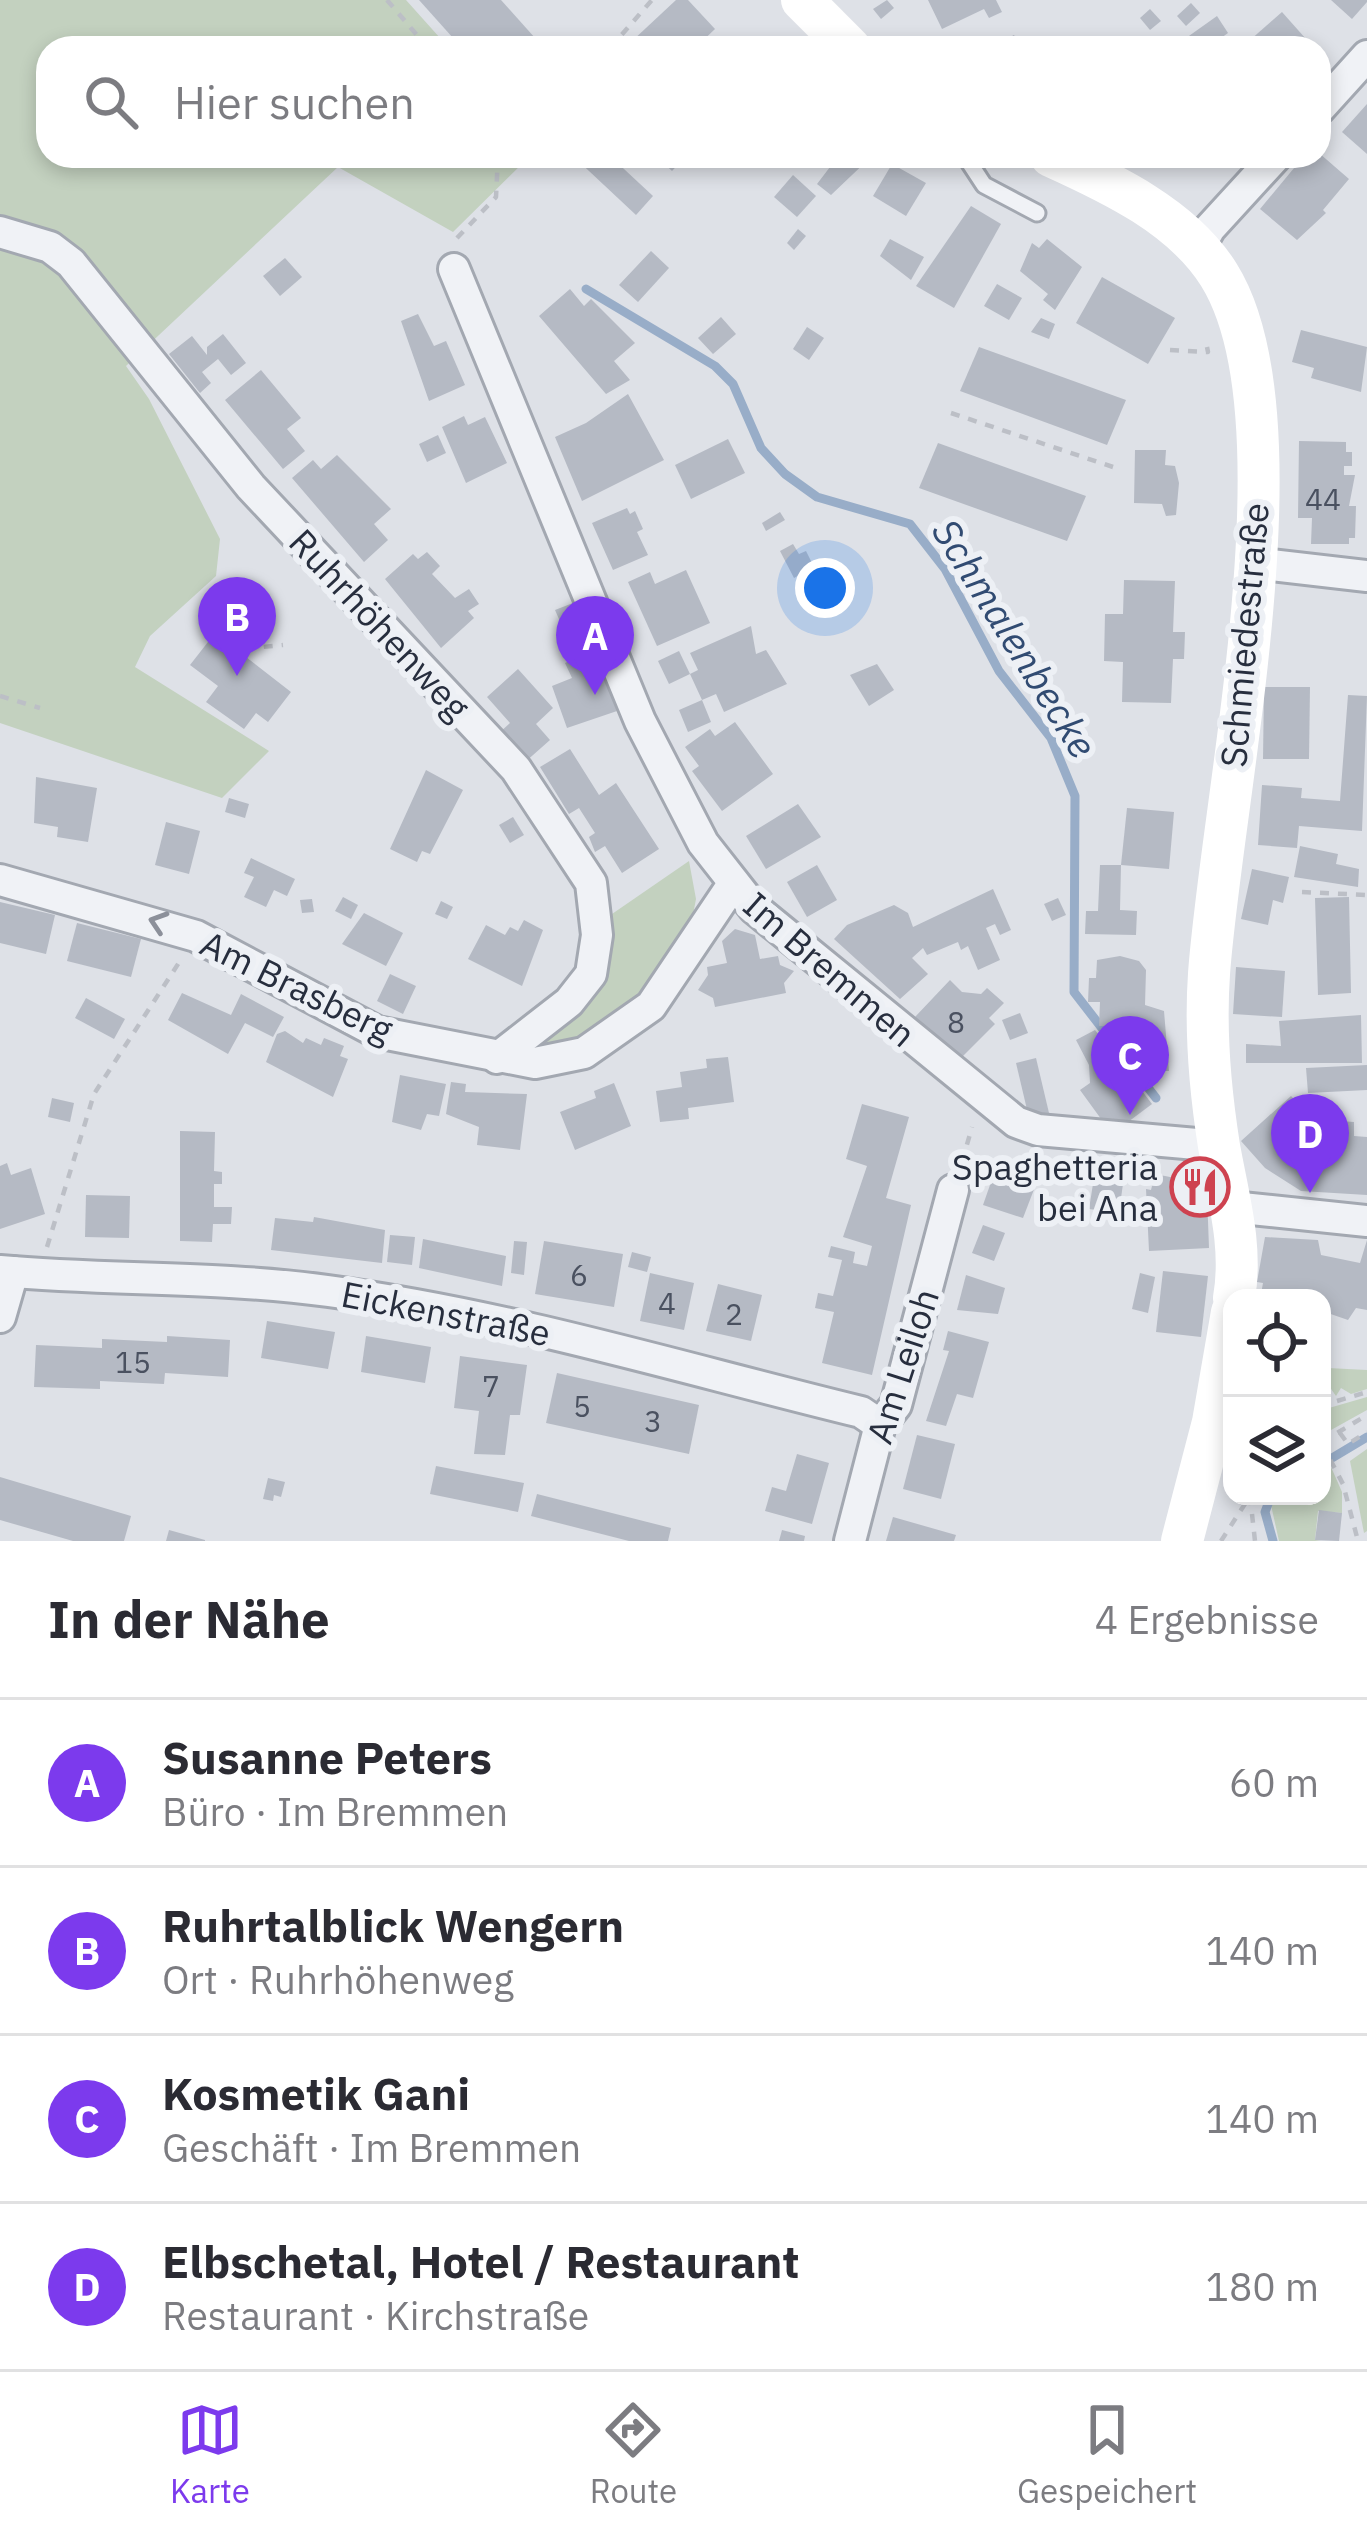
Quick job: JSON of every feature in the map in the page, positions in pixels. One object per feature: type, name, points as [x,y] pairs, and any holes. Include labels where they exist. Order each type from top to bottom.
[{"type":"main road","points":[[802,0],[838,36]]},
{"type":"main road","name":"Schmiedestraße","points":[[1073,168],[1154,211],[1198,249],[1235,304],[1252,356],[1257,400],[1254,563],[1209,974],[1209,1071],[1232,1208],[1234,1289]]},
{"type":"main road","points":[[1182,1541],[1223,1364]]},
{"type":"street","points":[[1331,96],[1367,56]]},
{"type":"street","points":[[1198,249],[1210,228],[1265,168]]},
{"type":"street","name":"Ruhrhöhenweg","points":[[0,232],[50,247],[71,263],[250,487],[516,770],[591,883],[597,935],[591,974],[569,1002],[497,1058]]},
{"type":"street","name":"Im Bremmen","points":[[454,269],[657,760],[703,843],[733,884],[818,963],[1016,1122],[1038,1130],[1220,1146]]},
{"type":"street","points":[[1254,563],[1367,576]]},
{"type":"street","name":"Am Brasberg","points":[[0,880],[196,936],[242,956],[360,1025],[398,1039],[497,1058],[560,1062],[630,1024],[667,985],[733,884]]},
{"type":"street","name":"Am Leiloh","points":[[850,1541],[880,1425],[896,1405],[952,1190]]},
{"type":"street","points":[[1232,1208],[1367,1221]]},
{"type":"street","points":[[0,1317],[17,1272]]},
{"type":"street","name":"Eickenstraße","points":[[17,1272],[215,1277],[403,1303],[547,1331],[861,1412],[880,1425]]},
{"type":"lane","points":[[973,168],[984,184],[1037,213]]},
{"type":"path","points":[[387,0],[418,36]]},
{"type":"path","points":[[620,36],[652,0]]},
{"type":"path","points":[[454,269],[447,250],[496,197],[497,168]]},
{"type":"path","points":[[1170,350],[1208,352]]},
{"type":"path","points":[[951,413],[1113,467]]},
{"type":"path","points":[[203,614],[253,648],[284,645]]},
{"type":"path","points":[[0,696],[40,708]]},
{"type":"path","points":[[1302,892],[1367,895]]},
{"type":"path","points":[[17,1272],[94,1094],[196,936]]},
{"type":"path","points":[[1337,1400],[1367,1392]]},
{"type":"path","points":[[1331,1438],[1367,1415]]},
{"type":"path","points":[[1340,1432],[1348,1444],[1367,1432]]},
{"type":"path","points":[[1331,1459],[1358,1541]]},
{"type":"path","points":[[1221,1541],[1244,1505]]},
{"type":"path","points":[[1251,1505],[1255,1541]]},
{"type":"green space","points":[[0,0],[406,0],[438,36],[36,36],[36,168],[337,168],[126,366],[149,399],[220,539],[216,576],[150,636],[135,667],[269,751],[222,798],[0,723]]},
{"type":"green space","points":[[340,168],[518,168],[453,232]]},
{"type":"green space","points":[[689,861],[696,899],[692,920],[640,999],[592,1037],[543,1050],[539,1038],[606,968],[612,914]]},
{"type":"green space","points":[[1331,1368],[1367,1370],[1367,1389],[1351,1394],[1341,1388],[1336,1396],[1331,1389]]},
{"type":"green space","points":[[1367,1397],[1367,1410],[1331,1430],[1331,1407]]},
{"type":"green space","points":[[1367,1449],[1367,1531],[1364,1533],[1350,1461]]},
{"type":"green space","points":[[1331,1467],[1342,1492],[1342,1513],[1318,1511],[1315,1540],[1321,1541],[1279,1541],[1271,1505],[1331,1505]]},
{"type":"building","points":[[419,0],[501,0],[533,36],[451,36]]},
{"type":"building","points":[[676,0],[688,0],[715,29],[708,36],[637,36]]},
{"type":"building","points":[[887,0],[894,8],[881,19],[873,9]]},
{"type":"building","points":[[928,0],[996,0],[1002,12],[989,18],[984,9],[942,29]]},
{"type":"building","points":[[1331,0],[1367,0],[1367,2],[1352,19]]},
{"type":"building","points":[[1191,3],[1200,13],[1186,26],[1177,16]]},
{"type":"building","points":[[1150,9],[1161,21],[1150,30],[1140,18]]},
{"type":"building","points":[[1282,12],[1303,36],[1255,36]]},
{"type":"building","points":[[1217,16],[1228,33],[1224,36],[1189,36]]},
{"type":"building","points":[[1367,104],[1367,154],[1342,132]]},
{"type":"building","points":[[1331,163],[1349,179],[1323,210],[1326,213],[1297,240],[1260,209],[1294,168],[1331,168]]},
{"type":"building","points":[[586,168],[623,168],[653,196],[636,215]]},
{"type":"building","points":[[829,168],[859,168],[831,195],[817,184]]},
{"type":"building","points":[[890,168],[899,168],[926,183],[906,216],[873,196]]},
{"type":"building","points":[[793,175],[816,196],[797,217],[774,197]]},
{"type":"building","points":[[971,206],[1001,224],[954,308],[916,286]]},
{"type":"building","points":[[798,229],[806,236],[794,250],[787,243]]},
{"type":"building","points":[[890,239],[924,257],[911,280],[880,256]]},
{"type":"building","points":[[1047,239],[1082,267],[1055,310],[1043,300],[1048,294],[1020,271],[1032,243],[1039,248]]},
{"type":"building","points":[[651,251],[669,268],[638,302],[619,285]]},
{"type":"building","points":[[285,258],[302,277],[280,296],[263,276]]},
{"type":"building","points":[[1102,277],[1175,318],[1148,364],[1076,323]]},
{"type":"building","points":[[997,284],[1022,298],[1009,320],[984,306]]},
{"type":"building","points":[[570,289],[584,306],[591,299],[635,343],[614,361],[630,380],[606,394],[539,316]]},
{"type":"building","points":[[418,314],[434,346],[446,341],[465,385],[429,401],[401,321]]},
{"type":"building","points":[[721,317],[736,334],[713,354],[698,338]]},
{"type":"building","points":[[1041,318],[1055,324],[1049,339],[1031,332]]},
{"type":"building","points":[[807,327],[824,338],[809,360],[793,349]]},
{"type":"building","points":[[1301,330],[1367,347],[1361,392],[1311,378],[1314,368],[1292,362]]},
{"type":"building","points":[[223,334],[246,363],[231,375],[218,359],[202,372],[211,383],[200,393],[169,354],[192,336],[207,355],[207,347]]},
{"type":"building","points":[[979,347],[1126,400],[1107,445],[960,391]]},
{"type":"building","points":[[261,370],[301,418],[287,429],[305,451],[283,469],[225,400]]},
{"type":"building","points":[[628,394],[664,460],[582,501],[555,437],[586,423]]},
{"type":"building","points":[[464,416],[468,425],[485,417],[507,463],[466,483],[442,427]]},
{"type":"building","points":[[438,435],[446,453],[427,462],[419,444]]},
{"type":"building","points":[[728,439],[745,473],[691,499],[675,465]]},
{"type":"building","points":[[1299,441],[1346,442],[1346,452],[1352,452],[1352,466],[1344,466],[1344,475],[1355,475],[1349,506],[1356,506],[1355,538],[1349,538],[1349,544],[1311,544],[1312,518],[1298,518]]},
{"type":"building","points":[[938,443],[1086,496],[1067,541],[919,488]]},
{"type":"building","points":[[1135,450],[1166,450],[1165,465],[1175,466],[1179,483],[1176,515],[1166,516],[1162,504],[1134,503]]},
{"type":"building","points":[[337,455],[391,509],[374,524],[388,540],[364,562],[292,478],[313,460],[321,469]]},
{"type":"building","points":[[627,508],[630,514],[635,511],[643,529],[637,532],[648,555],[613,570],[592,523]]},
{"type":"building","points":[[780,512],[785,520],[766,531],[762,523]]},
{"type":"building","points":[[793,544],[799,554],[806,551],[814,567],[794,578],[780,551]]},
{"type":"building","points":[[427,552],[440,566],[432,574],[455,598],[469,589],[479,604],[468,611],[474,618],[441,648],[385,579],[413,554],[418,559]]},
{"type":"building","points":[[686,570],[710,623],[657,646],[628,582],[650,572],[655,584]]},
{"type":"building","points":[[1124,580],[1175,581],[1173,632],[1185,632],[1184,659],[1173,659],[1171,703],[1122,702],[1123,662],[1104,661],[1105,614],[1123,614]]},
{"type":"building","points":[[578,601],[599,652],[585,657],[591,671],[601,668],[617,711],[567,728],[552,686],[572,678],[565,663],[576,658],[555,610]]},
{"type":"building","points":[[751,626],[756,654],[766,650],[787,684],[724,712],[716,694],[702,700],[690,674],[698,670],[690,653]]},
{"type":"building","points":[[215,633],[291,692],[268,722],[256,713],[244,729],[206,702],[218,686],[190,665]]},
{"type":"building","points":[[679,651],[690,674],[669,684],[658,661]]},
{"type":"building","points":[[877,664],[894,690],[869,706],[850,675]]},
{"type":"building","points":[[518,669],[553,708],[536,724],[550,740],[524,763],[498,734],[510,723],[487,697]]},
{"type":"building","points":[[1264,687],[1310,687],[1309,759],[1263,759]]},
{"type":"building","points":[[1348,695],[1367,696],[1362,831],[1299,826],[1297,848],[1258,845],[1262,785],[1302,788],[1301,798],[1340,801]]},
{"type":"building","points":[[702,700],[711,722],[688,732],[679,710]]},
{"type":"building","points":[[735,722],[773,774],[722,811],[692,771],[699,766],[685,747],[710,729],[715,736]]},
{"type":"building","points":[[570,749],[599,795],[616,783],[659,849],[622,873],[605,846],[595,852],[589,837],[595,833],[579,808],[569,814],[540,767]]},
{"type":"building","points":[[426,770],[463,790],[430,854],[422,851],[417,862],[390,849]]},
{"type":"building","points":[[36,777],[97,788],[88,842],[57,837],[58,827],[34,823]]},
{"type":"building","points":[[229,798],[249,804],[245,818],[225,812]]},
{"type":"building","points":[[798,804],[821,837],[766,869],[746,836]]},
{"type":"building","points":[[1127,808],[1174,812],[1169,869],[1121,865]]},
{"type":"building","points":[[513,817],[524,835],[510,843],[499,825]]},
{"type":"building","points":[[166,822],[200,831],[189,874],[155,865]]},
{"type":"building","points":[[1300,846],[1338,854],[1336,864],[1359,869],[1358,887],[1294,877]]},
{"type":"building","points":[[251,858],[295,879],[287,896],[274,890],[266,907],[244,897],[254,877],[244,873]]},
{"type":"building","points":[[817,865],[837,900],[807,917],[787,882]]},
{"type":"building","points":[[1100,865],[1121,865],[1120,910],[1137,911],[1136,935],[1085,934],[1086,911],[1098,911]]},
{"type":"building","points":[[1252,869],[1289,877],[1283,903],[1273,900],[1268,925],[1241,919]]},
{"type":"building","points":[[993,889],[1011,930],[1000,935],[995,924],[986,928],[1000,960],[978,970],[968,946],[961,950],[958,942],[927,955],[923,948],[912,958],[928,974],[900,999],[834,939],[847,925],[894,905],[908,913],[913,927]]},
{"type":"building","points":[[343,897],[358,905],[351,919],[335,911]]},
{"type":"building","points":[[1349,897],[1351,993],[1318,995],[1315,898]]},
{"type":"building","points":[[1058,898],[1066,915],[1052,921],[1044,904]]},
{"type":"building","points":[[312,899],[314,912],[302,913],[300,900]]},
{"type":"building","points":[[441,901],[453,907],[447,919],[435,914]]},
{"type":"building","points":[[0,902],[55,915],[46,954],[0,943]]},
{"type":"building","points":[[364,913],[403,933],[386,966],[342,944]]},
{"type":"building","points":[[524,920],[543,930],[522,986],[468,959],[486,925],[505,935],[510,927],[518,931]]},
{"type":"building","points":[[77,923],[141,939],[131,977],[67,961]]},
{"type":"building","points":[[735,929],[755,935],[760,959],[778,956],[780,965],[794,971],[784,983],[786,993],[715,1007],[713,998],[698,990],[708,975],[707,967],[727,963],[722,941]]},
{"type":"building","points":[[1120,956],[1139,961],[1146,970],[1145,1005],[1164,1011],[1169,1071],[1147,1071],[1148,1054],[1128,1054],[1128,1040],[1119,1040],[1121,1026],[1099,1026],[1100,1002],[1088,1002],[1089,978],[1096,978],[1097,960]]},
{"type":"building","points":[[1236,967],[1285,971],[1282,1017],[1233,1014]]},
{"type":"building","points":[[390,974],[416,986],[403,1014],[377,1001]]},
{"type":"building","points":[[950,980],[962,992],[981,994],[987,988],[1004,1003],[989,1018],[995,1024],[959,1060],[915,1017]]},
{"type":"building","points":[[182,993],[231,1015],[241,994],[284,1017],[273,1037],[245,1023],[228,1054],[168,1020]]},
{"type":"building","points":[[86,998],[125,1019],[114,1039],[75,1018]]},
{"type":"building","points":[[1020,1013],[1028,1033],[1010,1040],[1002,1020]]},
{"type":"building","points":[[1361,1015],[1362,1063],[1246,1063],[1246,1044],[1281,1046],[1279,1021]]},
{"type":"building","points":[[1095,1030],[1152,1104],[1112,1134],[1080,1090],[1090,1083],[1089,1065],[1076,1040]]},
{"type":"building","points":[[285,1031],[303,1043],[306,1038],[321,1045],[324,1038],[344,1046],[340,1056],[348,1059],[333,1097],[266,1062],[277,1034]]},
{"type":"building","points":[[728,1057],[734,1102],[688,1108],[689,1119],[660,1122],[656,1091],[682,1087],[680,1072],[707,1068],[706,1059]]},
{"type":"building","points":[[1036,1058],[1049,1113],[1029,1118],[1016,1063]]},
{"type":"building","points":[[1367,1065],[1367,1090],[1308,1093],[1306,1068]]},
{"type":"building","points":[[400,1075],[446,1084],[439,1116],[427,1114],[421,1130],[392,1122]]},
{"type":"building","points":[[451,1082],[466,1084],[465,1092],[527,1094],[520,1150],[477,1145],[479,1127],[446,1114]]},
{"type":"building","points":[[614,1083],[631,1126],[575,1150],[560,1112],[596,1098],[594,1091]]},
{"type":"building","points":[[1291,1096],[1313,1119],[1354,1122],[1354,1136],[1367,1137],[1367,1195],[1301,1191],[1265,1168],[1241,1141]]},
{"type":"building","points":[[52,1098],[74,1103],[70,1122],[48,1117]]},
{"type":"building","points":[[862,1104],[909,1117],[886,1198],[911,1205],[872,1375],[822,1363],[834,1312],[815,1308],[818,1293],[833,1296],[842,1260],[828,1257],[831,1246],[855,1252],[853,1263],[867,1266],[872,1246],[843,1237],[867,1166],[846,1159]]},
{"type":"building","points":[[180,1131],[215,1132],[214,1171],[222,1172],[222,1184],[214,1184],[214,1207],[232,1207],[231,1224],[213,1224],[212,1242],[180,1241]]},
{"type":"building","points":[[7,1163],[11,1175],[31,1168],[45,1214],[0,1229],[0,1166]]},
{"type":"building","points":[[997,1165],[1038,1179],[1023,1218],[983,1205]]},
{"type":"building","points":[[1096,1165],[1125,1169],[1119,1213],[1089,1209]]},
{"type":"building","points":[[1155,1174],[1195,1182],[1207,1194],[1209,1248],[1149,1251],[1146,1189],[1151,1190]]},
{"type":"building","points":[[86,1195],[130,1196],[129,1238],[85,1237]]},
{"type":"building","points":[[314,1217],[385,1230],[382,1263],[271,1250],[275,1218],[313,1222]]},
{"type":"building","points":[[983,1225],[1005,1233],[994,1261],[972,1253]]},
{"type":"building","points":[[390,1235],[415,1237],[412,1265],[387,1262]]},
{"type":"building","points":[[1265,1237],[1318,1240],[1321,1255],[1360,1263],[1367,1240],[1367,1310],[1356,1308],[1348,1320],[1331,1314],[1331,1289],[1262,1289],[1263,1283],[1257,1282]]},
{"type":"building","points":[[423,1239],[506,1256],[502,1286],[419,1268]]},
{"type":"building","points":[[514,1241],[527,1242],[524,1275],[511,1273]]},
{"type":"building","points":[[544,1241],[623,1254],[614,1307],[535,1294]]},
{"type":"building","points":[[632,1252],[651,1257],[647,1272],[628,1267]]},
{"type":"building","points":[[1163,1271],[1208,1276],[1201,1337],[1156,1332]]},
{"type":"building","points":[[650,1273],[694,1283],[684,1330],[640,1321]]},
{"type":"building","points":[[1140,1273],[1155,1277],[1148,1313],[1132,1309]]},
{"type":"building","points":[[966,1275],[1005,1288],[998,1314],[957,1310]]},
{"type":"building","points":[[718,1284],[762,1295],[751,1341],[706,1331]]},
{"type":"building","points":[[267,1321],[335,1332],[328,1369],[261,1358]]},
{"type":"building","points":[[948,1331],[989,1342],[973,1398],[957,1394],[946,1426],[926,1421],[949,1351],[943,1350]]},
{"type":"building","points":[[167,1336],[230,1340],[228,1377],[165,1373],[164,1384],[100,1381],[100,1389],[34,1387],[36,1345],[102,1348],[102,1339],[167,1342]]},
{"type":"building","points":[[366,1336],[431,1347],[425,1383],[361,1372]]},
{"type":"building","points":[[460,1356],[527,1365],[520,1415],[510,1415],[505,1455],[474,1454],[479,1411],[454,1408]]},
{"type":"building","points":[[557,1373],[699,1405],[689,1454],[546,1423]]},
{"type":"building","points":[[917,1435],[955,1444],[941,1499],[903,1489]]},
{"type":"building","points":[[797,1454],[829,1463],[812,1524],[765,1511],[772,1487],[786,1491]]},
{"type":"building","points":[[436,1466],[524,1483],[518,1512],[430,1494]]},
{"type":"building","points":[[0,1477],[131,1516],[124,1541],[73,1541],[0,1520]]},
{"type":"building","points":[[268,1478],[285,1482],[281,1497],[274,1495],[273,1501],[263,1499]]},
{"type":"building","points":[[537,1494],[671,1528],[668,1541],[629,1541],[531,1516]]},
{"type":"building","points":[[1319,1510],[1342,1513],[1339,1541],[1315,1540]]},
{"type":"building","points":[[893,1517],[956,1535],[954,1541],[886,1541]]},
{"type":"building","points":[[169,1530],[205,1540],[205,1541],[166,1541]]},
{"type":"building","points":[[782,1530],[805,1536],[804,1541],[779,1541]]},
{"type":"waterway","name":"Schmalenbecke","points":[[586,289],[715,366],[733,384],[761,448],[785,474],[817,497],[910,524],[945,569],[999,671],[1051,738],[1075,796],[1074,992],[1156,1098]]},
{"type":"waterway","points":[[1331,1459],[1367,1437]]},
{"type":"waterway","points":[[1268,1505],[1265,1512],[1273,1541]]},
{"type":"place","name":"Ruhrtalblick Wengern","points":[[237,676]]},
{"type":"place","name":"Susanne Peters","points":[[595,695]]},
{"type":"place","name":"Kosmetik Gani","points":[[1130,1115]]},
{"type":"place","name":"Spaghetteria bei Ana","points":[[1200,1187]]},
{"type":"place","name":"Elbschetal, Hotel / Restaurant","points":[[1310,1193]]}]
